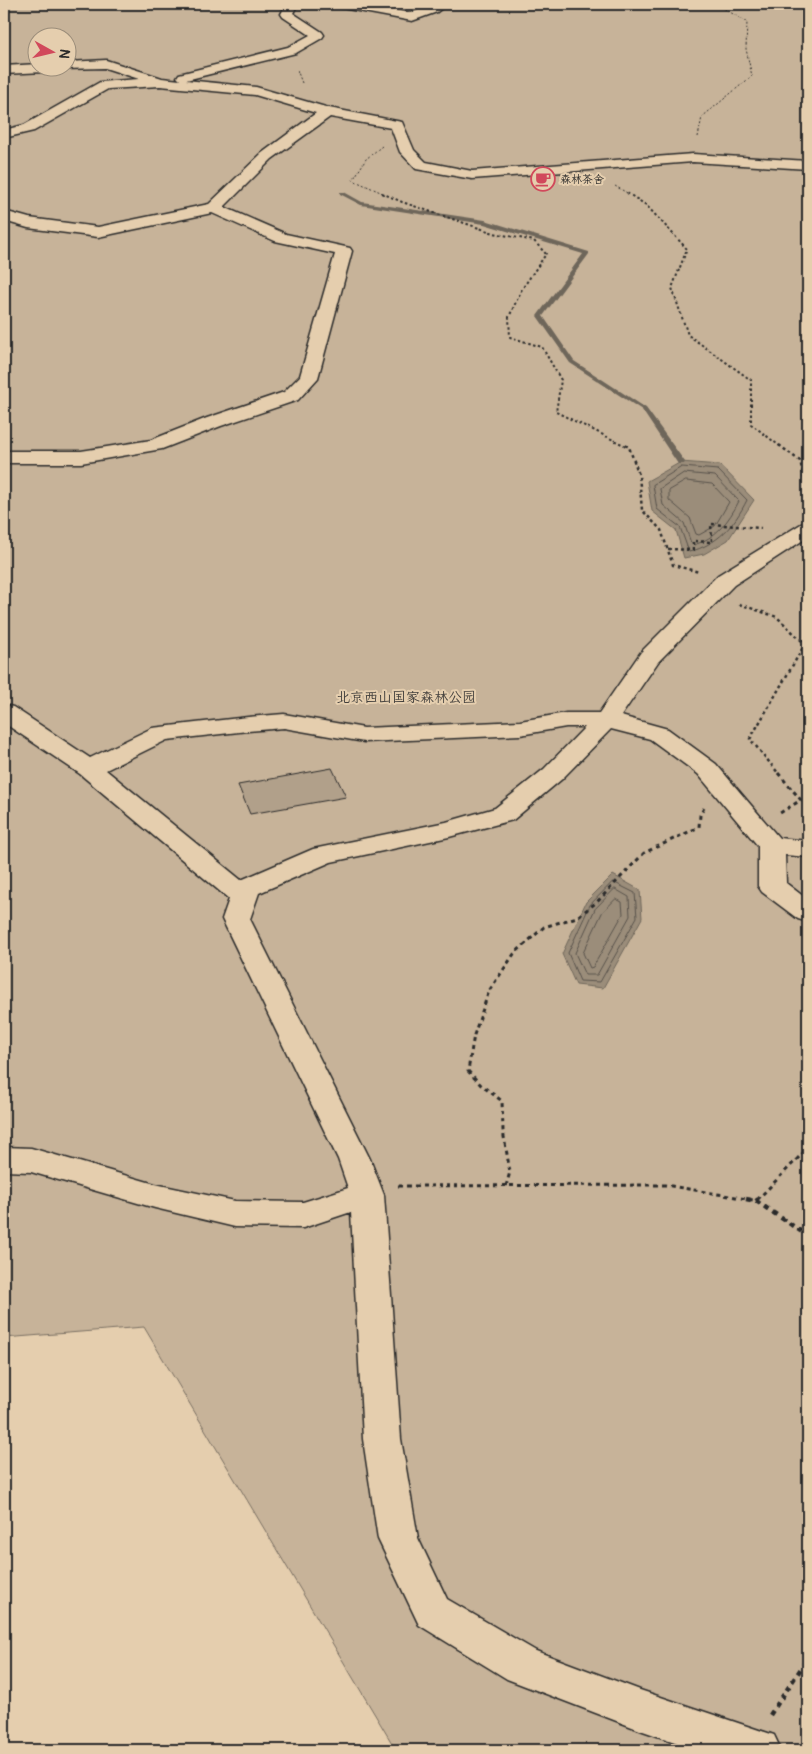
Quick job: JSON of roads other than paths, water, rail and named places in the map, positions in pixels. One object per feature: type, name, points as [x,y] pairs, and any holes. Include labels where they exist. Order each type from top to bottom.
[{"type":"lane","points":[[78,65],[106,64],[160,82],[292,50],[318,35],[287,14],[292,4]]},
{"type":"lane","points":[[342,4],[412,17],[441,4]]},
{"type":"lane","points":[[4,70],[28,69]]},
{"type":"lane","points":[[4,134],[29,128],[106,85],[160,82],[256,91],[326,112],[397,125],[408,152],[421,166],[472,175],[693,158],[808,165]]},
{"type":"lane","points":[[4,216],[28,222],[98,232],[214,208],[267,156],[326,112]]},
{"type":"lane","points":[[4,457],[81,456],[156,445],[214,422],[290,396],[309,378],[344,251],[281,238],[214,208]]},
{"type":"lane","points":[[754,1748],[640,1710],[522,1665],[433,1612],[398,1539],[382,1439],[367,1195],[354,1159],[236,919],[247,888],[323,855],[449,829],[504,814],[553,774],[606,720],[649,657],[719,588],[808,528]]},
{"type":"lane","points":[[4,712],[89,768],[244,897]]},
{"type":"lane","points":[[89,768],[161,733],[248,724],[284,721],[364,735],[520,728],[566,720],[606,720],[659,734],[707,769],[764,836],[772,886],[808,913]]},
{"type":"lane","points":[[764,836],[808,849]]},
{"type":"lane","points":[[13,1162],[236,1214],[303,1215],[367,1195]]},
{"type":"water","points":[[681,462],[720,465],[754,500],[728,540],[704,554],[684,558],[676,530],[652,511],[647,481]]},
{"type":"water","points":[[613,875],[640,890],[642,918],[603,988],[576,985],[562,954],[586,902]]},
{"type":"waterway","points":[[342,193],[361,203],[485,222],[587,253],[540,316],[572,362],[644,409],[681,462]]},
{"type":"place","name":"森林茶舍","points":[[543,179]]},
{"type":"park label","name":"北京西山国家森林公园","points":[[406,697]]}]
